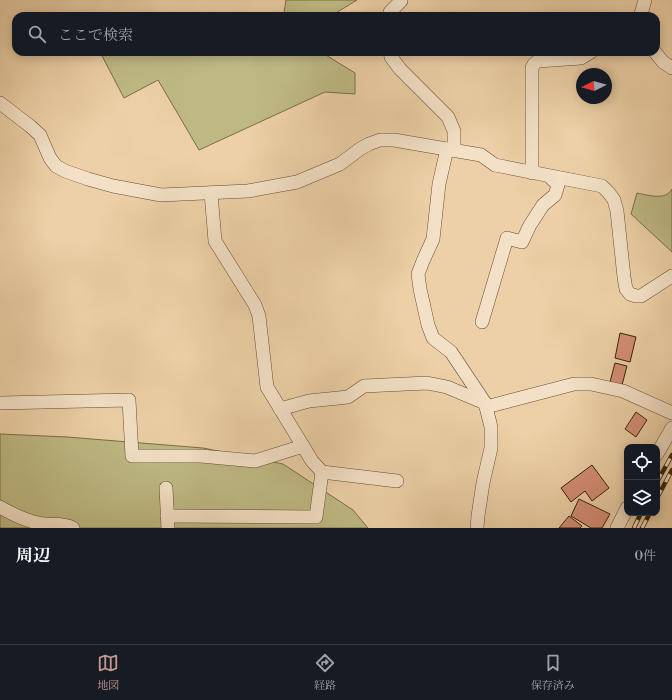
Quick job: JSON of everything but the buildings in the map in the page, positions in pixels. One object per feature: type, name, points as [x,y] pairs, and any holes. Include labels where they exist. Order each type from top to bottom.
[{"type":"street","points":[[390,12],[402,0]]},
{"type":"street","points":[[642,12],[645,0]]},
{"type":"street","points":[[391,56],[400,69],[448,117],[454,131],[451,150],[439,184],[433,239],[418,274],[428,326],[433,338],[451,352],[486,405],[491,427],[491,448],[483,484],[477,528]]},
{"type":"street","points":[[532,173],[532,68],[538,61],[581,58],[584,56]]},
{"type":"street","points":[[658,56],[663,62],[672,68]]},
{"type":"street","points":[[0,103],[40,135],[50,158],[56,166],[65,171],[113,186],[161,195],[248,191],[297,182],[340,164],[364,146],[380,140],[394,140],[481,155],[495,165],[602,186],[609,192],[614,200],[617,211],[626,289],[630,294],[641,296],[672,276]]},
{"type":"street","points":[[482,322],[507,238],[522,242],[530,225],[543,205],[555,195],[558,185],[549,176]]},
{"type":"street","points":[[211,192],[215,241],[255,305],[259,316],[267,387],[312,461],[322,472],[397,481]]},
{"type":"street","points":[[280,409],[309,402],[348,397],[364,386],[427,383],[448,386],[486,405],[574,384],[591,384],[624,391],[672,413]]},
{"type":"street","points":[[0,403],[129,400],[132,456],[201,456],[255,460],[303,446]]},
{"type":"street","points":[[660,449],[672,428]]},
{"type":"street","points":[[166,488],[167,522],[316,517],[322,472]]},
{"type":"street","points":[[0,507],[17,516],[39,523],[66,524],[73,528]]},
{"type":"street","points":[[617,528],[624,514]]},
{"type":"shaded area","points":[[286,0],[357,0],[338,12],[284,12]]},
{"type":"shaded area","points":[[102,56],[327,56],[355,73],[355,94],[325,92],[199,150],[158,80],[124,98]]},
{"type":"shaded area","points":[[672,189],[672,252],[631,214],[637,193],[651,196],[661,196],[666,195]]},
{"type":"shaded area","points":[[0,434],[67,437],[203,448],[283,464],[353,510],[368,528],[0,528]]},
{"type":"railway","points":[[658,480],[672,455]]},
{"type":"railway","points":[[660,492],[672,470]]},
{"type":"railway","points":[[634,528],[640,516]]},
{"type":"railway","points":[[642,528],[648,516]]}]
